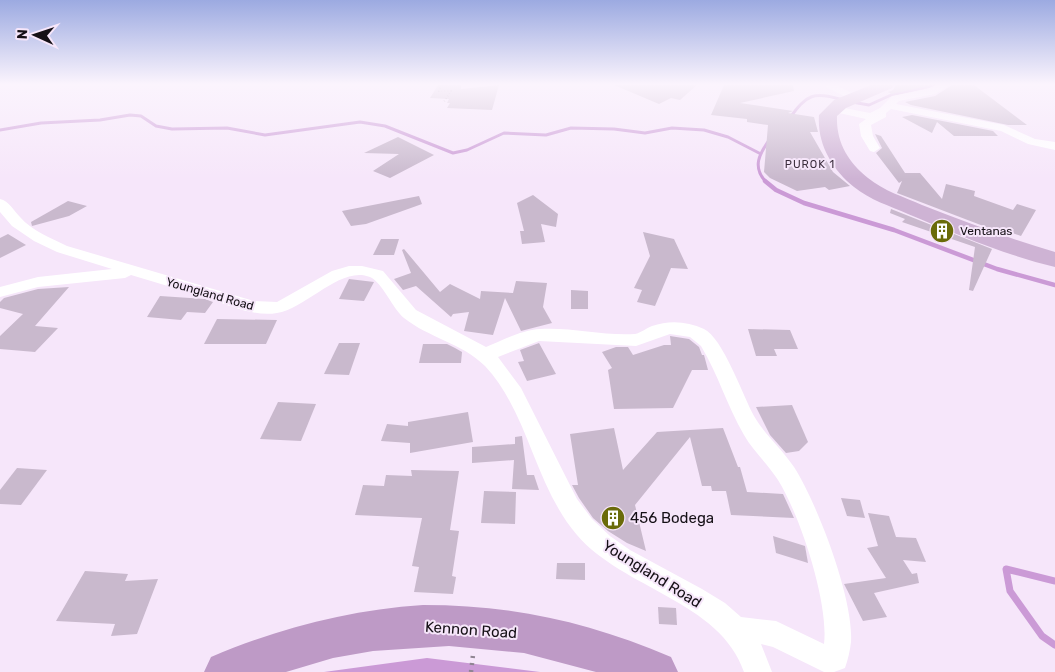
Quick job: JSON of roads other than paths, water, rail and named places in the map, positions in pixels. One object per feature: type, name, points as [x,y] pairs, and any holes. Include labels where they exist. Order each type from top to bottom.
[{"type":"highway","name":"Kennon Road","points":[[226,672],[275,654],[348,634],[420,625],[476,627],[547,637],[610,655],[656,672]]},
{"type":"main road","points":[[828,116],[828,136],[848,171],[862,184],[878,194],[960,229],[1055,260]]},
{"type":"street","points":[[874,148],[865,124],[879,116]]},
{"type":"street","points":[[935,116],[1004,128],[1032,142],[1055,146]]},
{"type":"street","name":"Youngland Road","points":[[0,203],[17,223],[39,238],[62,249],[250,306],[270,309],[292,302],[334,275],[344,272],[370,272],[380,277],[395,300],[411,315],[464,340],[485,355],[502,373],[514,393],[564,499],[582,524],[602,544],[636,568],[720,615],[737,630],[748,645],[758,672]]},
{"type":"street","points":[[0,292],[38,282],[135,272]]},
{"type":"street","points":[[485,355],[520,340],[539,335],[636,340],[660,330],[678,329],[691,331],[702,336],[729,382],[747,424],[785,472],[804,508],[820,553],[834,608],[838,649],[835,658],[828,660],[776,634],[762,631],[737,630]]},
{"type":"waterway","points":[[0,130],[41,123],[100,120],[122,116]]},
{"type":"waterway","points":[[142,116],[156,126],[172,129],[227,128],[265,135],[360,122],[385,126],[453,153],[467,150],[504,133],[546,135],[571,128],[614,129],[645,133],[672,128],[704,130],[728,137],[759,153]]},
{"type":"waterway","points":[[766,182],[758,166],[760,155],[770,139]]},
{"type":"waterway","points":[[766,182],[776,190],[804,203],[894,230],[997,269],[1055,285]]},
{"type":"waterway","points":[[1055,581],[1006,569],[1010,591],[1042,636],[1055,645]]},
{"type":"place","name":"Ventanas","points":[[942,231]]},
{"type":"place","name":"456 Bodega","points":[[613,518]]},
{"type":"district","name":"PUROK 1","points":[[810,164]]}]
